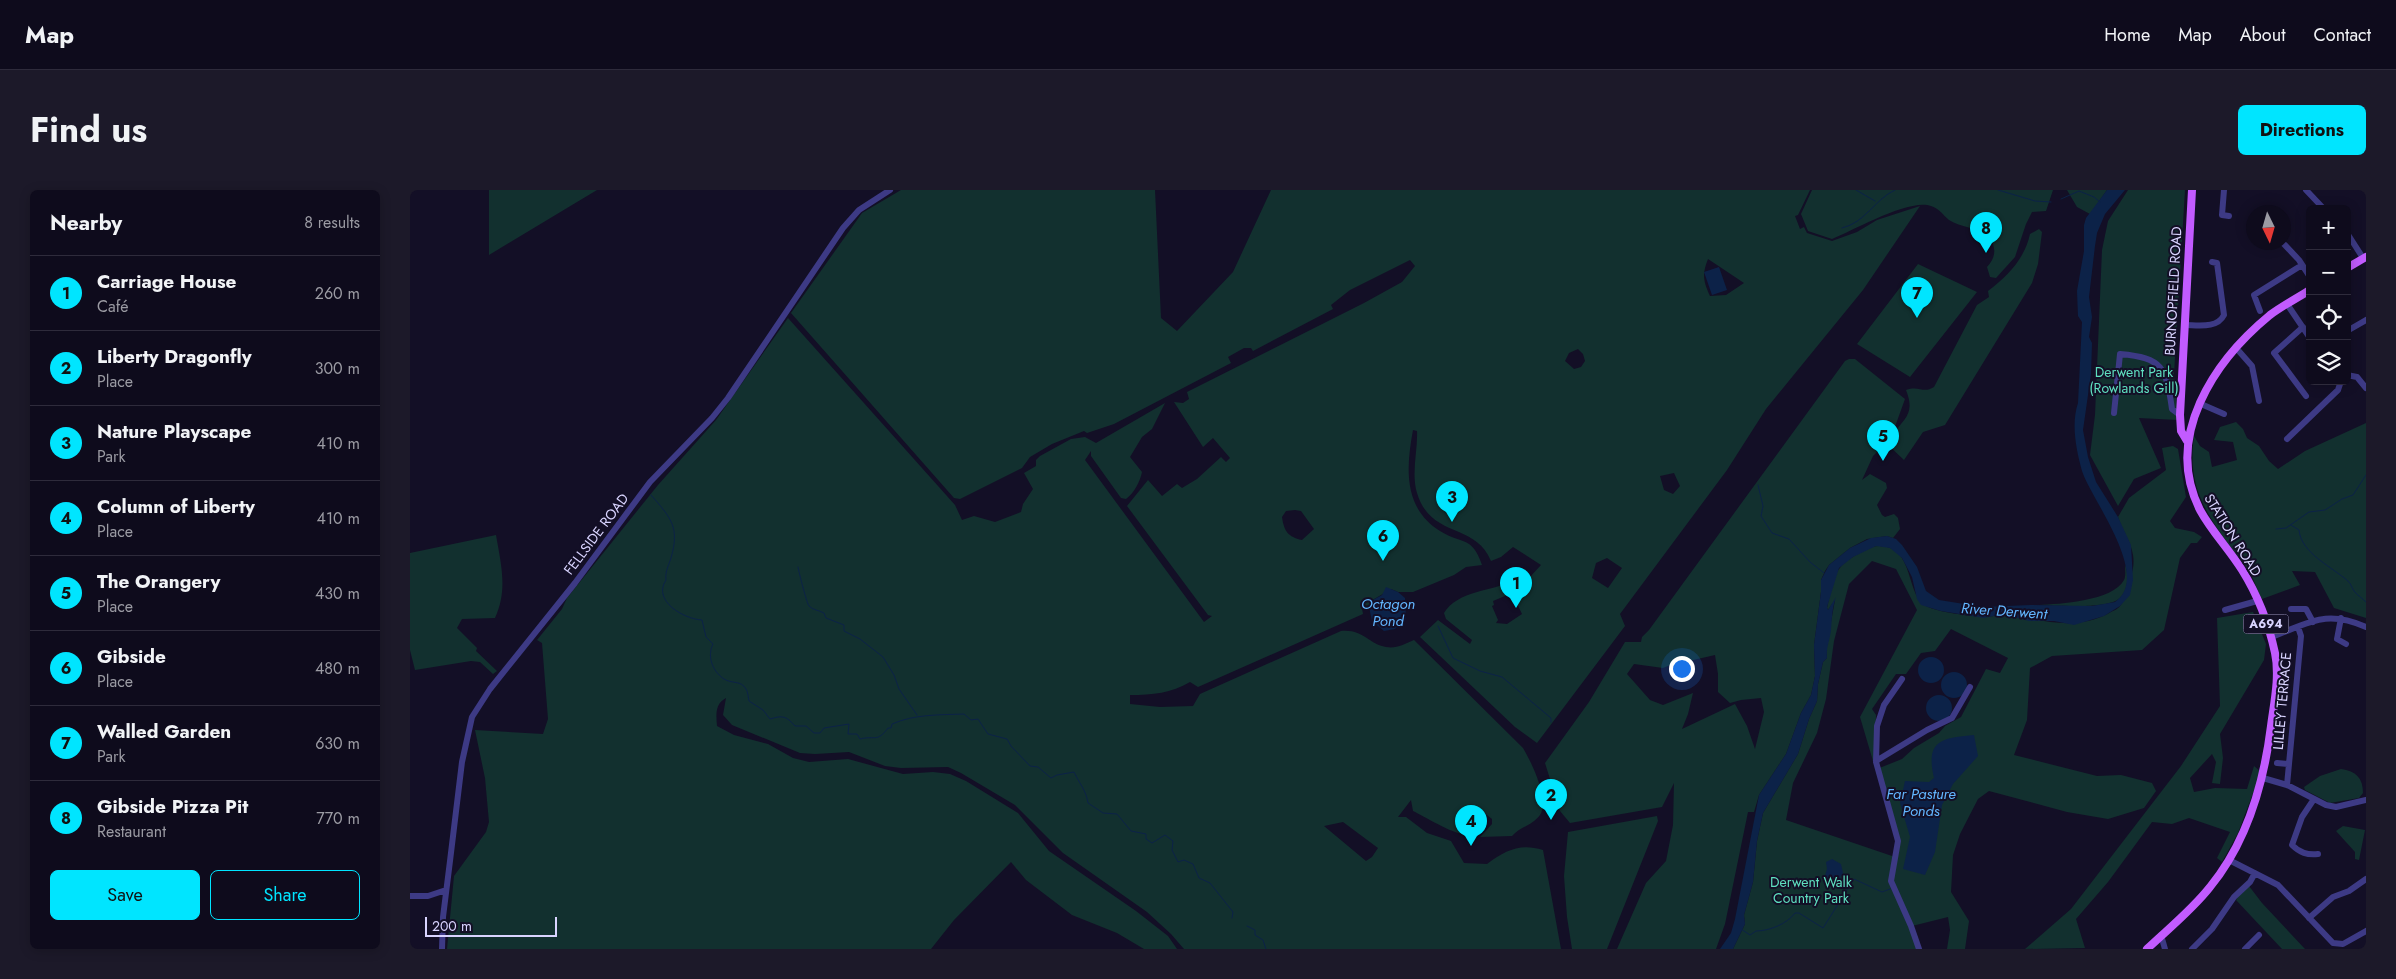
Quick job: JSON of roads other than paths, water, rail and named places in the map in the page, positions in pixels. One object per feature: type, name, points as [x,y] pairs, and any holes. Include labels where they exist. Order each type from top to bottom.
[{"type":"main road","name":"BURNOPFIELD ROAD","points":[[2187,441],[2181,432],[2180,419],[2192,190]]},
{"type":"main road","points":[[2351,266],[2365,258]]},
{"type":"main road","name":"STATION ROAD","points":[[2263,778],[2276,680],[2275,655],[2271,637],[2242,570],[2209,525],[2194,496],[2186,470],[2187,441],[2201,404],[2220,369],[2258,326],[2306,292]]},
{"type":"main road","points":[[2180,419],[2190,429]]},
{"type":"main road","name":"A694","points":[[2147,949],[2211,887],[2229,860],[2263,778]]},
{"type":"street","name":"FELLSIDE ROAD","points":[[442,949],[446,890],[466,737],[475,711],[504,670],[592,562],[650,482],[712,418],[728,398],[848,222],[866,204],[890,190]]},
{"type":"street","points":[[2224,190],[2222,215],[2229,216]]},
{"type":"street","points":[[2306,190],[2320,205]]},
{"type":"street","points":[[2351,239],[2365,258]]},
{"type":"street","points":[[2289,250],[2306,271]]},
{"type":"street","points":[[2184,325],[2213,325],[2222,320],[2224,315],[2217,263],[2212,262]]},
{"type":"street","points":[[2260,311],[2254,295],[2302,265]]},
{"type":"street","points":[[2287,304],[2306,332]]},
{"type":"street","points":[[2351,329],[2366,320]]},
{"type":"street","points":[[2303,327],[2274,353],[2306,396]]},
{"type":"street","points":[[2236,350],[2252,366],[2259,401]]},
{"type":"street","points":[[2114,413],[2120,354],[2143,356],[2154,361],[2162,368],[2168,386],[2172,409],[2180,419]]},
{"type":"street","points":[[2351,376],[2357,377],[2366,388]]},
{"type":"street","points":[[2287,439],[2338,390],[2340,385]]},
{"type":"street","points":[[2201,404],[2224,414]]},
{"type":"street","points":[[2225,610],[2257,601]]},
{"type":"street","points":[[2291,609],[2306,609],[2313,622]]},
{"type":"street","points":[[2271,637],[2328,617],[2341,618],[2366,627]]},
{"type":"street","points":[[2341,618],[2334,640],[2346,644]]},
{"type":"street","name":"LILLEY TERRACE","points":[[2277,763],[2289,764],[2301,636],[2298,628]]},
{"type":"street","points":[[1902,679],[1884,705],[1877,726],[1876,761],[1898,841],[1891,881],[1912,926],[1919,949]]},
{"type":"street","points":[[1876,761],[1927,730],[1952,718],[1970,687]]},
{"type":"street","points":[[2287,785],[2289,764]]},
{"type":"street","points":[[2263,778],[2287,785],[2314,799],[2336,807],[2366,800]]},
{"type":"street","points":[[2314,799],[2302,817],[2292,846],[2298,851],[2309,855],[2318,854]]},
{"type":"street","points":[[2229,860],[2278,885],[2334,943],[2343,944],[2366,931]]},
{"type":"street","points":[[2192,949],[2212,928],[2234,897],[2250,882],[2255,873]]},
{"type":"street","points":[[2309,918],[2333,897],[2349,891],[2366,879]]},
{"type":"street","points":[[410,896],[428,896],[446,890]]},
{"type":"street","points":[[2161,935],[2165,949]]},
{"type":"street","points":[[2245,949],[2259,935]]},
{"type":"water","name":"River Derwent","points":[[2107,190],[2125,190],[2105,214],[2097,233],[2089,297],[2092,317],[2089,337],[2092,343],[2091,374],[2083,430],[2088,457],[2096,482],[2118,517],[2131,545],[2133,580],[2130,595],[2120,606],[2104,616],[2074,625],[2054,621],[2029,621],[2002,614],[1984,618],[1941,611],[1921,605],[1917,599],[1912,577],[1902,558],[1890,548],[1876,546],[1853,557],[1839,568],[1827,607],[1828,610],[1836,597],[1827,658],[1823,662],[1818,684],[1817,701],[1798,754],[1763,813],[1757,841],[1753,882],[1744,915],[1745,924],[1733,949],[1720,949],[1731,933],[1735,919],[1759,795],[1786,754],[1801,713],[1811,695],[1815,676],[1814,645],[1821,580],[1829,565],[1850,548],[1871,538],[1887,536],[1896,539],[1902,545],[1917,567],[1926,591],[1939,600],[1983,607],[2031,605],[2092,606],[2115,602],[2125,590],[2127,575],[2123,557],[2107,519],[2082,471],[2076,445],[2075,428],[2082,322],[2078,316],[2077,291],[2084,251],[2084,225],[2086,218]]},
{"type":"water","points":[[1719,267],[1727,290],[1712,295],[1704,272]]},
{"type":"water","name":"Octagon Pond","points":[[1386,587],[1398,592],[1405,598],[1406,619],[1395,629],[1384,631],[1372,621],[1369,607],[1371,601],[1382,595]]},
{"type":"water","points":[[1931,657],[1940,661],[1944,670],[1940,679],[1931,683],[1922,679],[1918,670],[1922,661]]},
{"type":"water","points":[[1954,672],[1963,676],[1967,685],[1963,694],[1954,698],[1945,694],[1941,685],[1945,676]]},
{"type":"water","points":[[1939,695],[1948,699],[1952,708],[1948,717],[1939,721],[1930,717],[1926,708],[1930,699]]},
{"type":"water","name":"Far Pasture Ponds","points":[[1974,735],[1978,756],[1953,784],[1942,805],[1935,852],[1925,875],[1903,869],[1910,837],[1900,803],[1905,781],[1929,782],[1934,778],[1932,756],[1934,748],[1945,740]]},
{"type":"water","points":[[1832,859],[1841,864],[1843,873],[1837,882],[1828,884],[1824,879],[1827,869],[1826,862]]},
{"type":"waterway","points":[[1856,190],[1875,201]]},
{"type":"waterway","points":[[1842,228],[1864,216],[1895,190]]},
{"type":"waterway","points":[[1998,190],[2035,201],[2051,202]]},
{"type":"waterway","points":[[2061,199],[2079,191],[2094,197],[2100,202]]},
{"type":"waterway","points":[[2276,529],[2286,528],[2309,512],[2325,510],[2342,499],[2353,495],[2366,475]]},
{"type":"waterway","points":[[1758,485],[1763,506],[1761,516],[1772,533],[1789,539],[1810,562],[1824,573]]},
{"type":"waterway","points":[[651,495],[664,510],[674,531],[674,547],[663,588],[666,602],[679,612],[702,620],[706,637],[713,644],[710,653],[716,672],[724,679],[744,686],[749,701],[763,710],[770,719],[784,717],[795,726],[806,726],[814,733],[820,733],[824,728],[849,724],[848,734],[857,734],[860,739],[876,738],[888,728],[891,728],[892,724],[918,717],[964,714],[971,720],[978,719],[988,734],[1007,739],[1030,766],[1038,767],[1051,778],[1074,772],[1084,790],[1088,803],[1103,813],[1117,814],[1131,831],[1146,834],[1146,839],[1152,843],[1165,835],[1173,841],[1172,850],[1178,862],[1184,860],[1193,864],[1199,878],[1210,883],[1233,912],[1232,918]]},
{"type":"waterway","points":[[2291,525],[2299,530],[2305,546],[2311,553],[2348,581],[2355,592],[2366,602]]},
{"type":"waterway","points":[[798,567],[809,606],[824,613],[826,618],[844,625],[844,631],[860,639],[883,657],[894,675],[899,689],[917,715]]},
{"type":"waterway","points":[[1438,626],[1453,658],[1480,671],[1502,677],[1551,718],[1551,722]]},
{"type":"waterway","points":[[1741,929],[1750,935],[1756,931],[1777,926],[1795,913],[1799,913],[1823,928],[1854,879],[1882,892],[1890,889]]},
{"type":"waterway","points":[[1247,926],[1255,930],[1255,935],[1263,940],[1266,949]]},
{"type":"place","name":"Gibside Pizza Pit","points":[[1986,253]]},
{"type":"place","name":"Walled Garden","points":[[1917,318]]},
{"type":"place","name":"The Orangery","points":[[1883,461]]},
{"type":"place","name":"Nature Playscape","points":[[1452,522]]},
{"type":"place","name":"Gibside","points":[[1383,561]]},
{"type":"place","name":"Carriage House","points":[[1516,608]]},
{"type":"place","name":"Liberty Dragonfly","points":[[1551,820]]},
{"type":"place","name":"Column of Liberty","points":[[1471,846]]},
{"type":"park label","name":"Derwent Park (Rowlands Gill)","points":[[2134,380]]},
{"type":"park label","name":"Derwent Walk Country Park","points":[[1811,890]]}]
